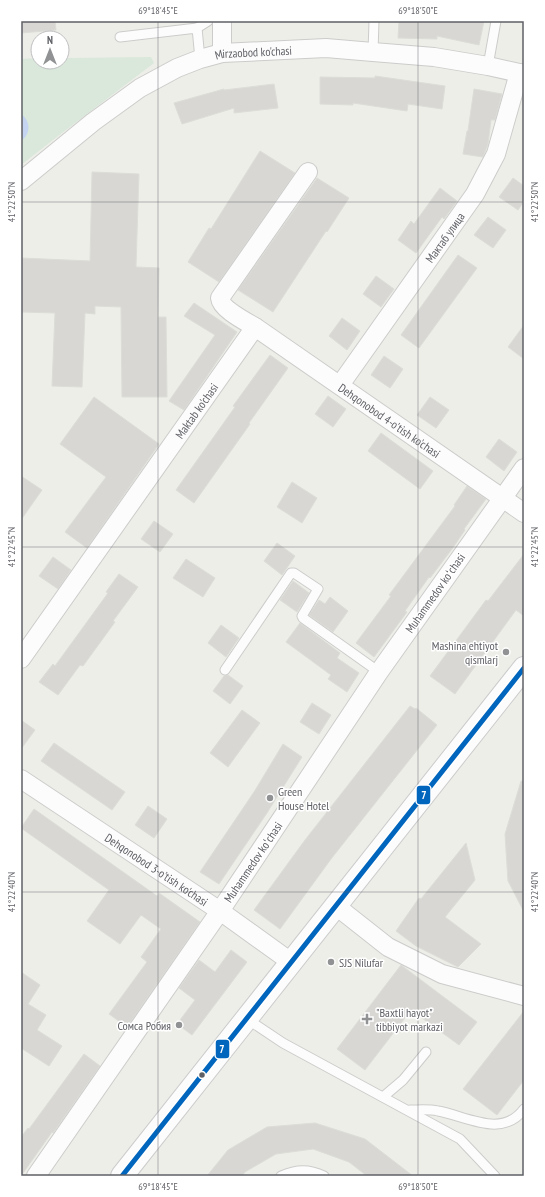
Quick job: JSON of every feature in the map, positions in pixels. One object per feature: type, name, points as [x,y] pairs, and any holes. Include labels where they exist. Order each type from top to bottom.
[{"type":"main road","points":[[122,1176],[524,668]]},
{"type":"street","points":[[222,21],[222,53]]},
{"type":"street","name":"Mirzaobod ko'chasi","points":[[21,181],[125,98],[156,78],[200,59],[222,53],[326,48],[434,57],[488,66],[522,74]]},
{"type":"street","name":"Мактаб улица","points":[[340,385],[475,194],[496,154],[522,74]]},
{"type":"street","points":[[255,327],[226,308],[220,302],[220,298],[308,172]]},
{"type":"street","name":"Dehqonobod 4-o'tish ko'chasi","points":[[255,327],[524,513]]},
{"type":"street","name":"Maktab ko'chasi","points":[[21,659],[255,327]]},
{"type":"street","name":"Muhammedov koʻchasi","points":[[36,1176],[220,912],[379,672],[524,468]]},
{"type":"street","name":"Dehqonobod 3-o'tish ko'chasi","points":[[21,779],[220,912],[291,962]]},
{"type":"street","points":[[336,906],[388,947],[442,974],[524,996]]},
{"type":"lane","points":[[120,36],[197,28],[208,21]]},
{"type":"lane","points":[[373,52],[374,21]]},
{"type":"lane","points":[[488,66],[496,21]]},
{"type":"lane","points":[[197,28],[200,59]]},
{"type":"lane","points":[[225,670],[291,573],[294,573],[318,589],[302,616],[303,618],[379,672]]},
{"type":"lane","points":[[247,1018],[283,1043],[460,1138],[495,1176]]},
{"type":"lane","points":[[383,1096],[403,1080],[426,1052]]},
{"type":"lane","points":[[406,1110],[437,1111],[484,1124],[505,1124],[519,1116],[524,1109]]},
{"type":"lane","points":[[281,1176],[292,1171],[313,1171],[324,1176]]},
{"type":"green space","points":[[151,57],[154,63],[21,165],[21,59],[30,58],[30,70],[70,70],[70,58]]},
{"type":"water","points":[[21,114],[27,120],[28,131],[27,135],[21,141]]},
{"type":"building","points":[[21,21],[55,21],[56,30],[30,30],[30,32],[21,33]]},
{"type":"building","points":[[399,21],[484,21],[479,45],[437,36],[437,39],[398,38]]},
{"type":"building","points":[[375,76],[445,86],[442,109],[408,104],[407,111],[353,103],[353,105],[320,104],[320,77],[375,78]]},
{"type":"building","points":[[274,84],[278,108],[234,113],[234,108],[182,124],[174,103],[224,89]]},
{"type":"building","points":[[474,89],[502,94],[495,120],[491,120],[488,144],[483,157],[463,154]]},
{"type":"building","points":[[260,151],[295,173],[219,282],[188,262],[209,228],[211,229]]},
{"type":"building","points":[[92,172],[139,174],[136,267],[159,268],[158,317],[166,317],[167,397],[122,397],[121,307],[95,306],[95,314],[85,313],[82,387],[52,386],[55,313],[21,312],[21,258],[90,261]]},
{"type":"building","points":[[317,178],[349,198],[273,312],[238,290]]},
{"type":"building","points":[[513,178],[524,186],[524,201],[518,210],[499,197]]},
{"type":"building","points":[[440,188],[457,201],[444,219],[442,217],[416,253],[398,240],[411,221],[414,224]]},
{"type":"building","points":[[488,217],[506,230],[493,248],[474,235]]},
{"type":"building","points":[[458,255],[477,268],[419,348],[401,335]]},
{"type":"building","points":[[376,276],[394,289],[381,307],[363,294]]},
{"type":"building","points":[[194,303],[237,332],[184,410],[169,401],[215,335],[184,316]]},
{"type":"building","points":[[342,318],[360,331],[347,350],[329,336]]},
{"type":"building","points":[[524,325],[524,359],[508,347]]},
{"type":"building","points":[[270,355],[288,368],[194,503],[176,490],[235,407],[233,406]]},
{"type":"building","points":[[384,356],[403,369],[390,388],[371,375]]},
{"type":"building","points":[[328,396],[346,409],[333,427],[315,414]]},
{"type":"building","points":[[94,397],[159,444],[87,548],[65,532],[106,477],[60,444]]},
{"type":"building","points":[[430,397],[449,410],[436,428],[417,415]]},
{"type":"building","points":[[381,433],[433,471],[420,489],[368,451]]},
{"type":"building","points":[[499,439],[517,452],[504,471],[486,457]]},
{"type":"building","points":[[21,476],[42,490],[21,520]]},
{"type":"building","points":[[292,482],[317,498],[302,523],[277,507]]},
{"type":"building","points":[[467,486],[486,499],[464,529],[465,530],[452,549],[430,578],[429,577],[405,611],[407,612],[374,657],[356,643],[391,596],[389,595],[455,506],[454,505]]},
{"type":"building","points":[[154,521],[173,534],[160,552],[141,539]]},
{"type":"building","points":[[277,543],[295,556],[282,575],[264,561]]},
{"type":"building","points":[[524,554],[524,616],[516,610],[455,694],[430,676],[486,600],[488,601]]},
{"type":"building","points":[[53,557],[71,570],[58,589],[39,576]]},
{"type":"building","points":[[186,559],[215,578],[203,597],[173,578]]},
{"type":"building","points":[[119,574],[138,587],[83,666],[80,665],[58,695],[39,682],[53,664],[55,666],[108,593],[106,592]]},
{"type":"building","points":[[293,581],[309,593],[297,612],[280,600]]},
{"type":"building","points":[[330,597],[348,611],[333,632],[309,615],[319,600],[325,604]]},
{"type":"building","points":[[300,623],[340,653],[337,658],[359,673],[347,692],[328,679],[331,675],[286,642]]},
{"type":"building","points":[[221,625],[239,638],[226,657],[208,643]]},
{"type":"building","points":[[228,675],[243,686],[230,704],[213,691],[224,676]]},
{"type":"building","points":[[312,703],[331,715],[319,734],[300,722]]},
{"type":"building","points":[[410,706],[415,709],[416,708],[437,725],[331,859],[280,929],[254,910],[305,840]]},
{"type":"building","points":[[242,710],[260,723],[228,767],[210,753]]},
{"type":"building","points":[[21,720],[35,730],[21,749]]},
{"type":"building","points":[[54,743],[125,792],[112,810],[41,761]]},
{"type":"building","points":[[283,744],[302,757],[267,813],[219,884],[200,872],[254,792]]},
{"type":"building","points":[[521,781],[524,781],[524,912],[508,881],[505,834]]},
{"type":"building","points":[[148,806],[167,819],[154,838],[135,825]]},
{"type":"building","points":[[34,809],[157,896],[159,893],[200,922],[127,1027],[109,1014],[147,962],[141,957],[161,929],[141,915],[120,944],[87,921],[109,890],[21,828]]},
{"type":"building","points":[[466,843],[475,880],[445,917],[481,944],[458,967],[416,946],[396,931],[419,898],[421,899]]},
{"type":"building","points":[[231,950],[247,962],[192,1035],[177,1024],[195,1000],[179,988],[199,960],[215,972]]},
{"type":"building","points":[[401,965],[477,1022],[459,1045],[411,1010],[365,1070],[337,1049]]},
{"type":"building","points":[[21,972],[40,985],[28,1004],[46,1015],[37,1030],[62,1046],[49,1066],[21,1048]]},
{"type":"building","points":[[524,1011],[524,1080],[497,1115],[463,1089]]},
{"type":"building","points":[[84,1054],[100,1066],[21,1176],[21,1137],[28,1128],[29,1129]]},
{"type":"building","points":[[315,1123],[365,1139],[413,1176],[367,1176],[349,1162],[313,1149],[276,1154],[245,1172],[242,1176],[207,1176],[228,1150],[267,1127]]},
{"type":"transit line","name":"7","points":[[122,1176],[524,668]]},
{"type":"place","name":"Mashina ehtiyot qismlarj","points":[[506,652]]},
{"type":"place","name":"Green House Hotel","points":[[270,798]]},
{"type":"place","name":"SJS Nilufar","points":[[331,962]]},
{"type":"place","name":"\"Baxtli hayot\" tibbiyot markazi","points":[[367,1019]]},
{"type":"place","name":"Сомса Робия","points":[[179,1025]]}]
